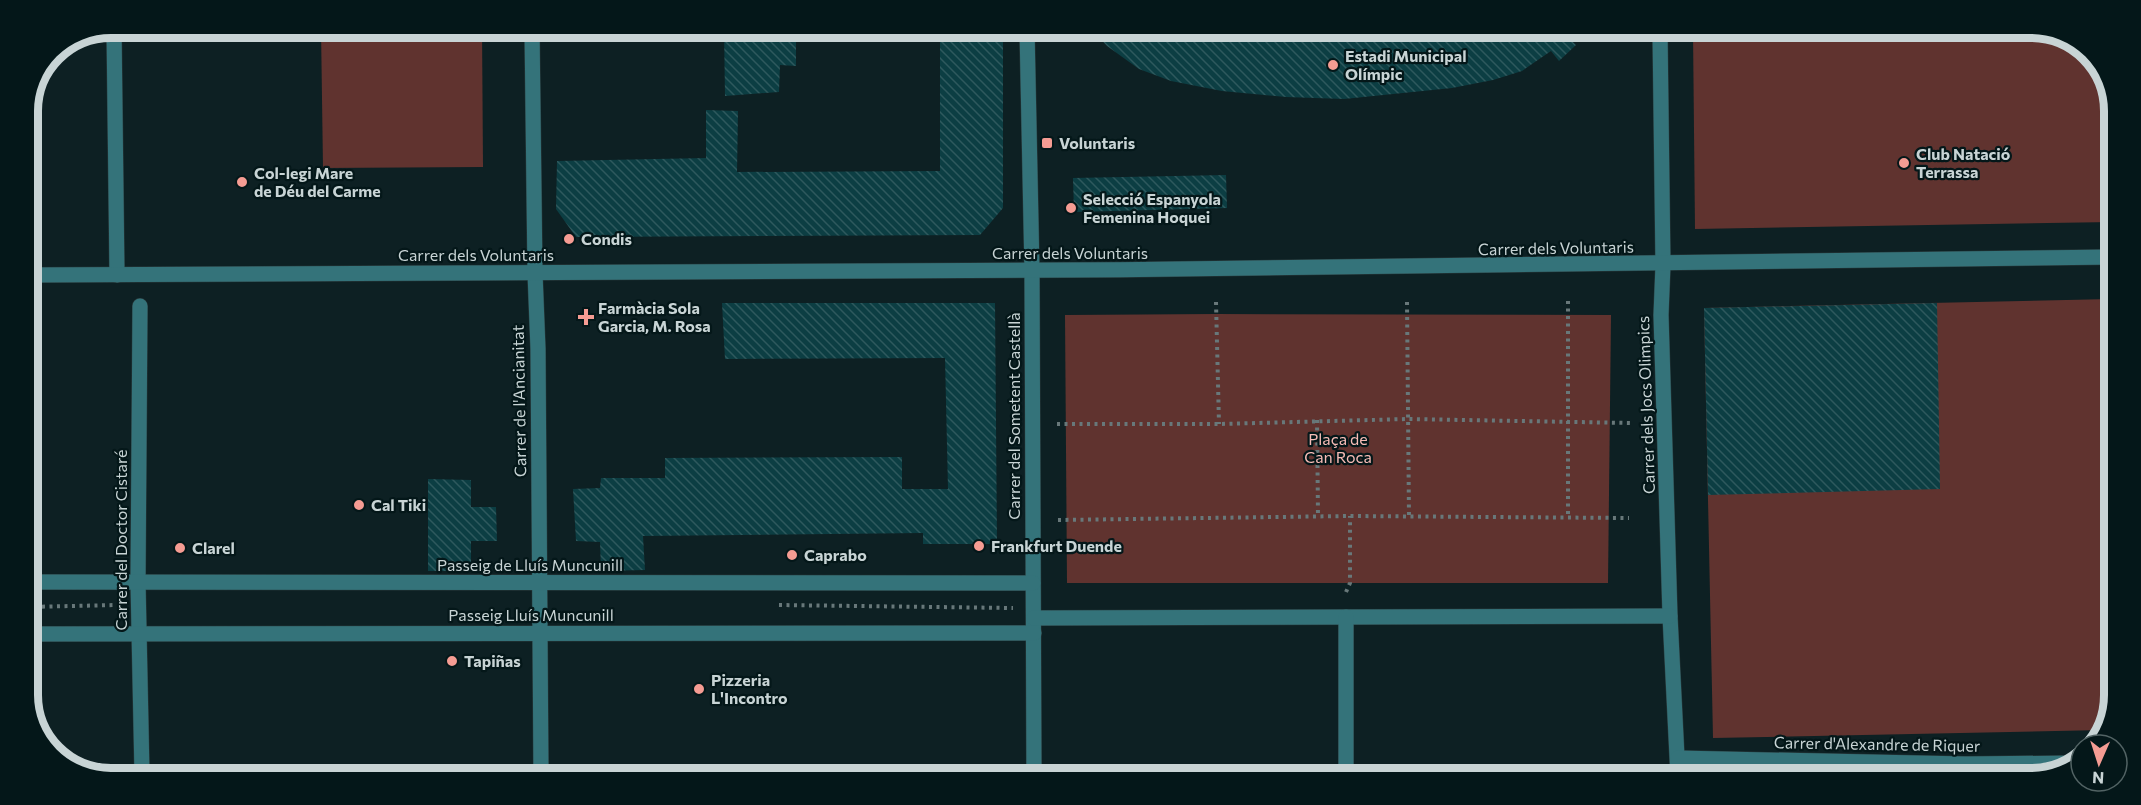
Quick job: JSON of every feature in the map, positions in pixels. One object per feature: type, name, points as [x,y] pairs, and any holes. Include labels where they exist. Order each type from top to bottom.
[{"type":"street","points":[[114,37],[117,275]]},
{"type":"street","name":"Carrer de l'Ancianitat","points":[[532,37],[538,349],[541,768]]},
{"type":"street","name":"Carrer del Sometent Castellà","points":[[1027,37],[1032,271],[1034,768]]},
{"type":"street","name":"Carrer dels Jocs Olimpics","points":[[1660,37],[1663,265],[1661,315],[1670,616],[1678,768]]},
{"type":"street","name":"Carrer dels Voluntaris","points":[[37,275],[1032,271],[1663,265],[2103,257]]},
{"type":"street","name":"Carrer del Doctor Cistaré","points":[[140,306],[138,582],[142,768]]},
{"type":"street","name":"Passeig de Lluís Muncunill","points":[[38,582],[1033,583]]},
{"type":"street","points":[[1034,626],[1346,616],[1670,616]]},
{"type":"street","points":[[1346,616],[1346,768]]},
{"type":"street","name":"Passeig Lluís Muncunill","points":[[38,634],[540,633],[1034,626]]},
{"type":"street","name":"Carrer d'Alexandre de Riquer","points":[[1678,758],[1941,768]]},
{"type":"path","points":[[1568,301],[1568,518]]},
{"type":"path","points":[[1216,302],[1219,424]]},
{"type":"path","points":[[1407,302],[1409,517]]},
{"type":"path","points":[[1057,424],[1219,424],[1408,419],[1631,423]]},
{"type":"path","points":[[1317,420],[1318,516]]},
{"type":"path","points":[[1058,520],[1318,516],[1629,518]]},
{"type":"path","points":[[1346,592],[1350,584],[1350,516]]},
{"type":"path","points":[[777,605],[1013,608]]},
{"type":"green space","points":[[321,37],[482,37],[483,167],[323,168]]},
{"type":"green space","name":"Club Natació Terrassa","points":[[1693,37],[2040,38],[2054,41],[2075,53],[2088,66],[2098,83],[2103,106],[2103,222],[1695,229]]},
{"type":"green space","points":[[2103,299],[2104,694],[2100,718],[2094,730],[1713,738],[1704,308]]},
{"type":"green space","name":"Plaça de Can Roca","points":[[1065,315],[1611,315],[1608,583],[1067,583]]},
{"type":"building","points":[[724,37],[796,37],[796,66],[780,65],[779,92],[725,96]]},
{"type":"building","points":[[940,37],[1003,37],[1003,208],[980,235],[576,237],[556,209],[557,161],[706,158],[706,110],[738,111],[737,172],[940,171]]},
{"type":"building","name":"Estadi Municipal Olímpic","points":[[1099,37],[1570,37],[1576,45],[1559,61],[1551,51],[1522,71],[1493,80],[1452,88],[1344,99],[1222,91],[1171,81],[1139,69],[1107,46]]},
{"type":"building","points":[[1226,175],[1227,208],[1074,212],[1073,178]]},
{"type":"building","points":[[722,303],[995,303],[997,544],[923,544],[923,533],[643,536],[645,570],[601,571],[600,542],[576,541],[573,489],[600,488],[601,478],[665,478],[665,458],[902,457],[902,489],[948,489],[945,358],[725,359]]},
{"type":"building","points":[[1937,303],[1940,489],[1708,495],[1704,308]]},
{"type":"building","points":[[428,479],[471,480],[471,507],[496,507],[497,541],[471,541],[471,571],[428,571]]},
{"type":"place","name":"Estadi Municipal Olímpic","points":[[1333,65]]},
{"type":"place","name":"Voluntaris","points":[[1047,143]]},
{"type":"place","name":"Club Natació Terrassa","points":[[1904,163]]},
{"type":"place","name":"Col-legi Mare de Déu del Carme","points":[[242,182]]},
{"type":"place","name":"Selecció Espanyola Femenina Hoquei","points":[[1071,208]]},
{"type":"place","name":"Condis","points":[[569,239]]},
{"type":"place","name":"Farmàcia Sola Garcia, M. Rosa","points":[[586,317]]},
{"type":"place","name":"Cal Tiki","points":[[359,505]]},
{"type":"place","name":"Frankfurt Duende","points":[[979,546]]},
{"type":"place","name":"Clarel","points":[[180,548]]},
{"type":"place","name":"Caprabo","points":[[792,555]]},
{"type":"place","name":"Tapiñas","points":[[452,661]]},
{"type":"place","name":"Pizzeria L'Incontro","points":[[699,689]]}]
